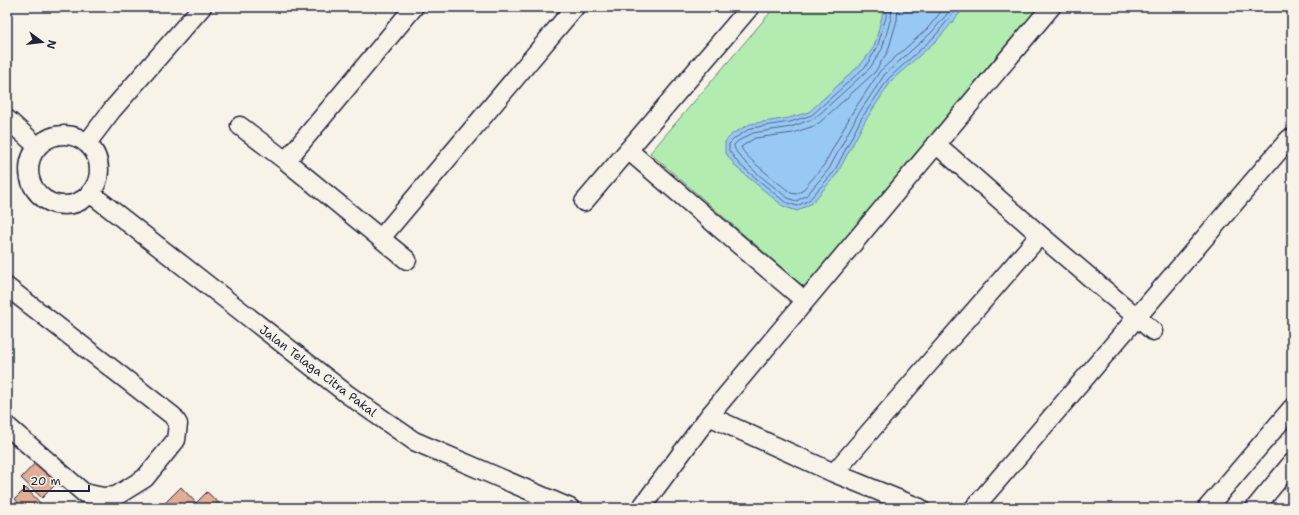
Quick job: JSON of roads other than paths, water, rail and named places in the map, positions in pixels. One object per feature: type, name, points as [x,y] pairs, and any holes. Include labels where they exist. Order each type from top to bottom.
[{"type":"street","points":[[87,143],[112,110],[202,7]]},
{"type":"street","points":[[286,161],[414,7]]},
{"type":"street","points":[[381,238],[575,7]]},
{"type":"street","points":[[584,202],[750,7]]},
{"type":"street","points":[[641,508],[708,416],[1051,7]]},
{"type":"street","points":[[7,119],[37,146]]},
{"type":"street","points":[[240,126],[286,161],[407,260]]},
{"type":"street","points":[[67,134],[78,137],[87,143],[94,151],[98,162],[99,173],[96,184],[82,201],[72,205],[60,206],[50,203],[40,197],[33,188],[29,178],[28,166],[31,156],[37,146],[45,139],[56,135],[67,134]]},
{"type":"street","points":[[974,508],[1289,139]]},
{"type":"street","points":[[936,144],[1040,235],[1153,330]]},
{"type":"street","points":[[628,150],[805,301]]},
{"type":"street","name":"Jalan Telaga Citra Pakal","points":[[90,193],[120,218],[347,394],[414,441],[570,508]]},
{"type":"street","points":[[834,473],[1040,235]]},
{"type":"street","points":[[7,286],[173,416],[178,424],[176,440],[145,478],[116,496],[103,497],[84,493],[7,426]]},
{"type":"street","points":[[1207,508],[1292,408]]},
{"type":"street","points":[[708,416],[834,473],[920,508]]},
{"type":"street","points":[[1255,508],[1292,463]]},
{"type":"water","points":[[883,7],[963,7],[960,13],[938,39],[892,80],[865,121],[837,174],[812,203],[797,211],[783,206],[737,168],[725,152],[725,142],[732,134],[750,124],[789,118],[809,112],[862,63],[874,47]]}]
